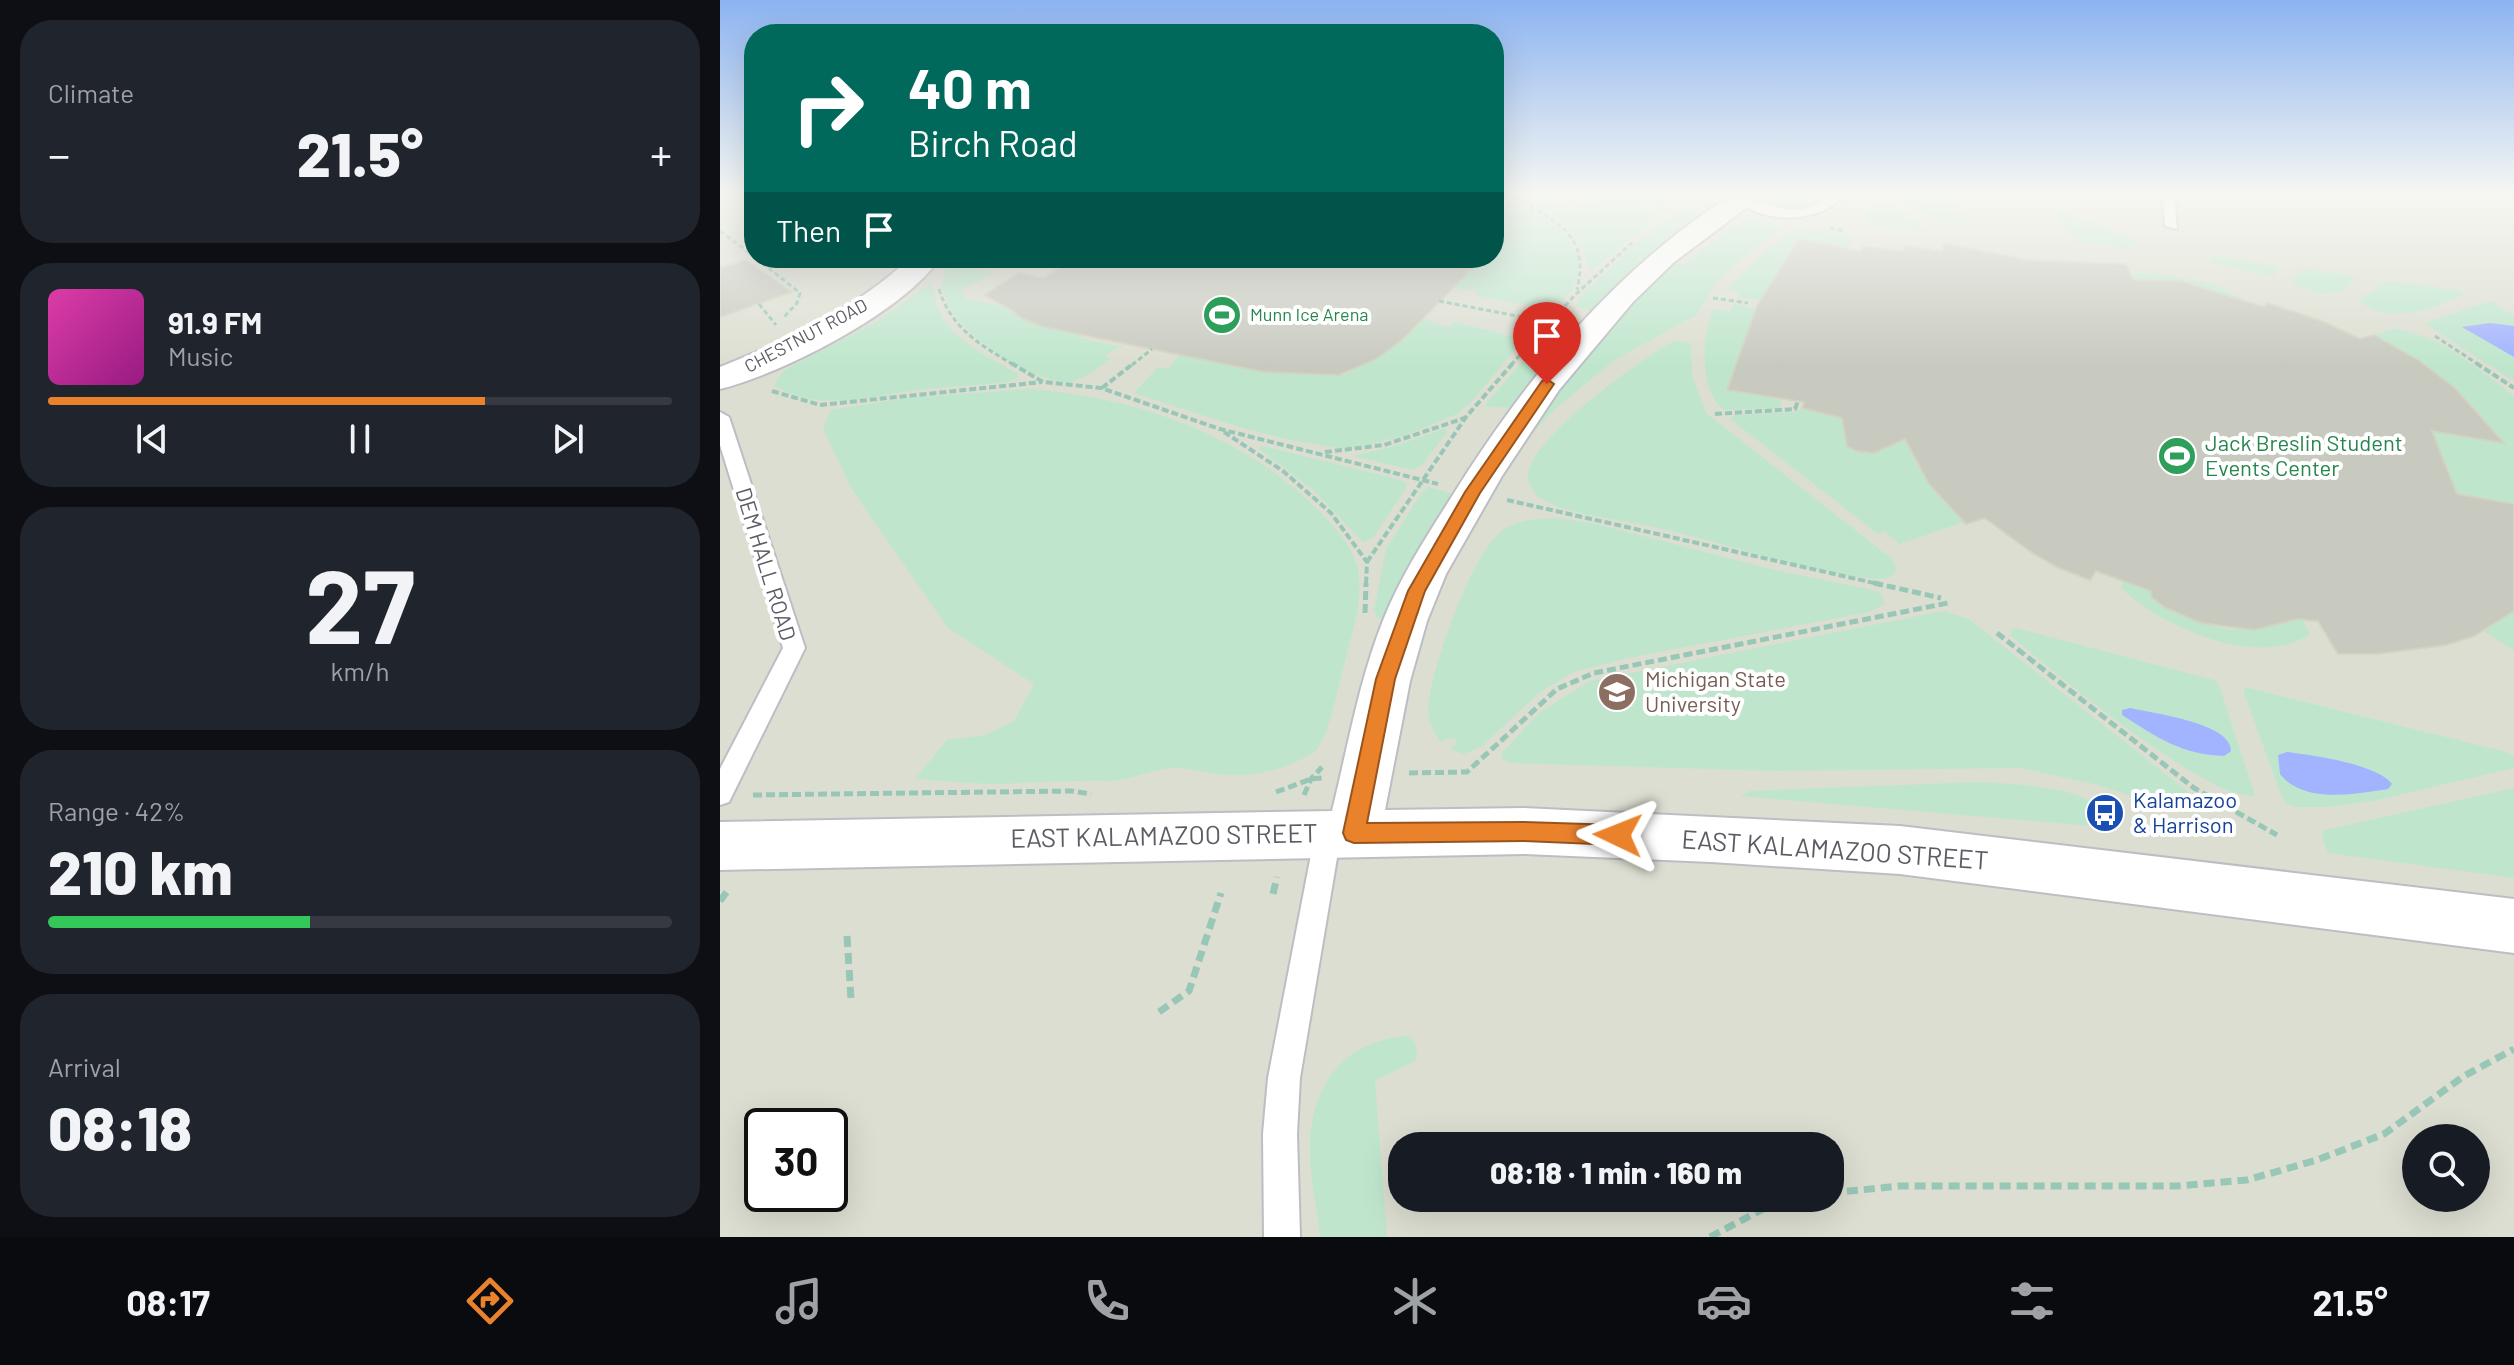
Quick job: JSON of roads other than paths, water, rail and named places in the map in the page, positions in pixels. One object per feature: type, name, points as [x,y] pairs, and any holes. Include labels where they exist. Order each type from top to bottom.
[{"type":"street","points":[[1341,834],[1367,774],[1385,679],[1417,591],[1473,492],[1547,384],[1618,301],[1672,251]]},
{"type":"street","name":"CHESTNUT ROAD","points":[[720,379],[839,323],[887,291],[932,270]]},
{"type":"street","name":"EAST KALAMAZOO STREET","points":[[720,846],[1524,831],[1900,850],[2514,926]]},
{"type":"lane","name":"DEM HALL ROAD","points":[[720,417],[794,648],[720,794]]},
{"type":"lane","points":[[1282,1237],[1280,1134],[1284,1078],[1341,834]]},
{"type":"water","points":[[2490,323],[2514,326],[2514,357],[2462,327]]},
{"type":"water","points":[[2130,708],[2205,726],[2228,741],[2231,751],[2224,756],[2209,755],[2170,743],[2122,715],[2122,710]]},
{"type":"water","points":[[2287,752],[2359,766],[2392,784],[2388,789],[2331,795],[2302,790],[2280,774],[2278,755]]},
{"type":"place","name":"Munn Ice Arena","points":[[1222,315]]},
{"type":"place","name":"Jack Breslin Student Events Center","points":[[2177,456]]},
{"type":"place","name":"Michigan State University","points":[[1617,692]]},
{"type":"place","name":"Kalamazoo & Harrison","points":[[2105,813]]}]
